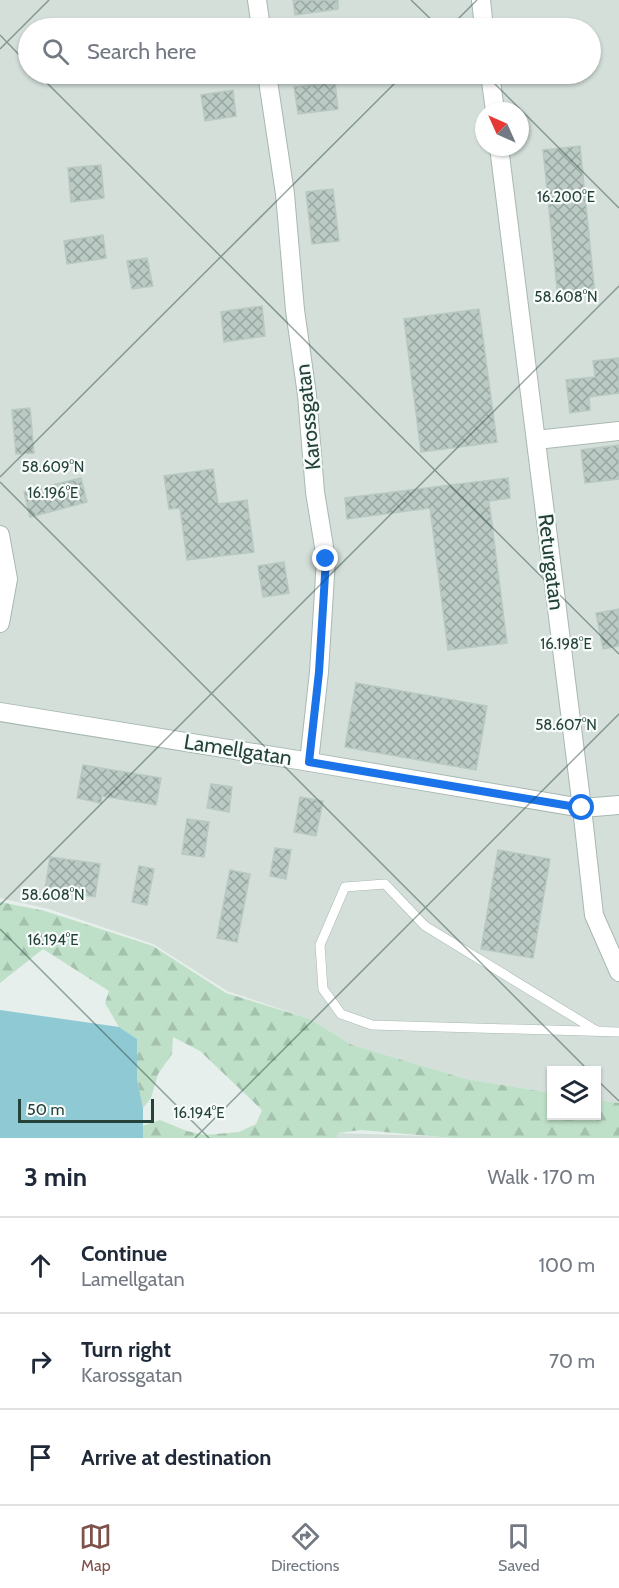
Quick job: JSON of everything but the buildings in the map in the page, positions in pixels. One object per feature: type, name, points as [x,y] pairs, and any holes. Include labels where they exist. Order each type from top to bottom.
[{"type":"street","points":[[257,0],[260,18]]},
{"type":"street","points":[[481,0],[483,18]]},
{"type":"street","name":"Karossgatan","points":[[268,84],[285,194],[315,492],[326,559],[319,672],[309,762]]},
{"type":"street","points":[[491,84],[494,102]]},
{"type":"street","name":"Returgatan","points":[[501,156],[594,915],[619,972]]},
{"type":"street","points":[[536,440],[619,431]]},
{"type":"street","points":[[0,535],[8,579],[0,623]]},
{"type":"street","name":"Lamellgatan","points":[[0,712],[582,808],[619,805]]},
{"type":"lane","points":[[597,1031],[425,926],[385,884],[345,887],[320,945],[323,989],[341,1014],[372,1025],[619,1032]]},
{"type":"shaded area","points":[[0,0],[619,0],[619,1103],[601,1101],[601,1066],[547,1066],[547,1092],[466,1079],[352,1045],[310,1019],[227,991],[153,944],[49,909],[0,898]]},
{"type":"shaded area","points":[[338,1133],[428,1136],[453,1138],[337,1138]]},
{"type":"green space","points":[[0,902],[45,911],[153,946],[226,993],[310,1019],[352,1045],[466,1079],[547,1092],[547,1120],[601,1120],[601,1101],[619,1103],[619,1138],[453,1138],[361,1130],[338,1133],[337,1138],[143,1138],[142,1126],[160,1120],[187,1131],[205,1135],[239,1132],[256,1124],[262,1110],[200,1051],[173,1037],[172,1054],[158,1074],[151,1098],[143,1108],[137,1079],[137,1039],[119,1027],[105,1003],[109,991],[43,949],[0,983]]},
{"type":"water","points":[[0,1010],[119,1027],[137,1039],[137,1079],[143,1108],[143,1138],[0,1138]]},
{"type":"route","points":[[326,559],[319,672],[309,762],[582,808]]}]
